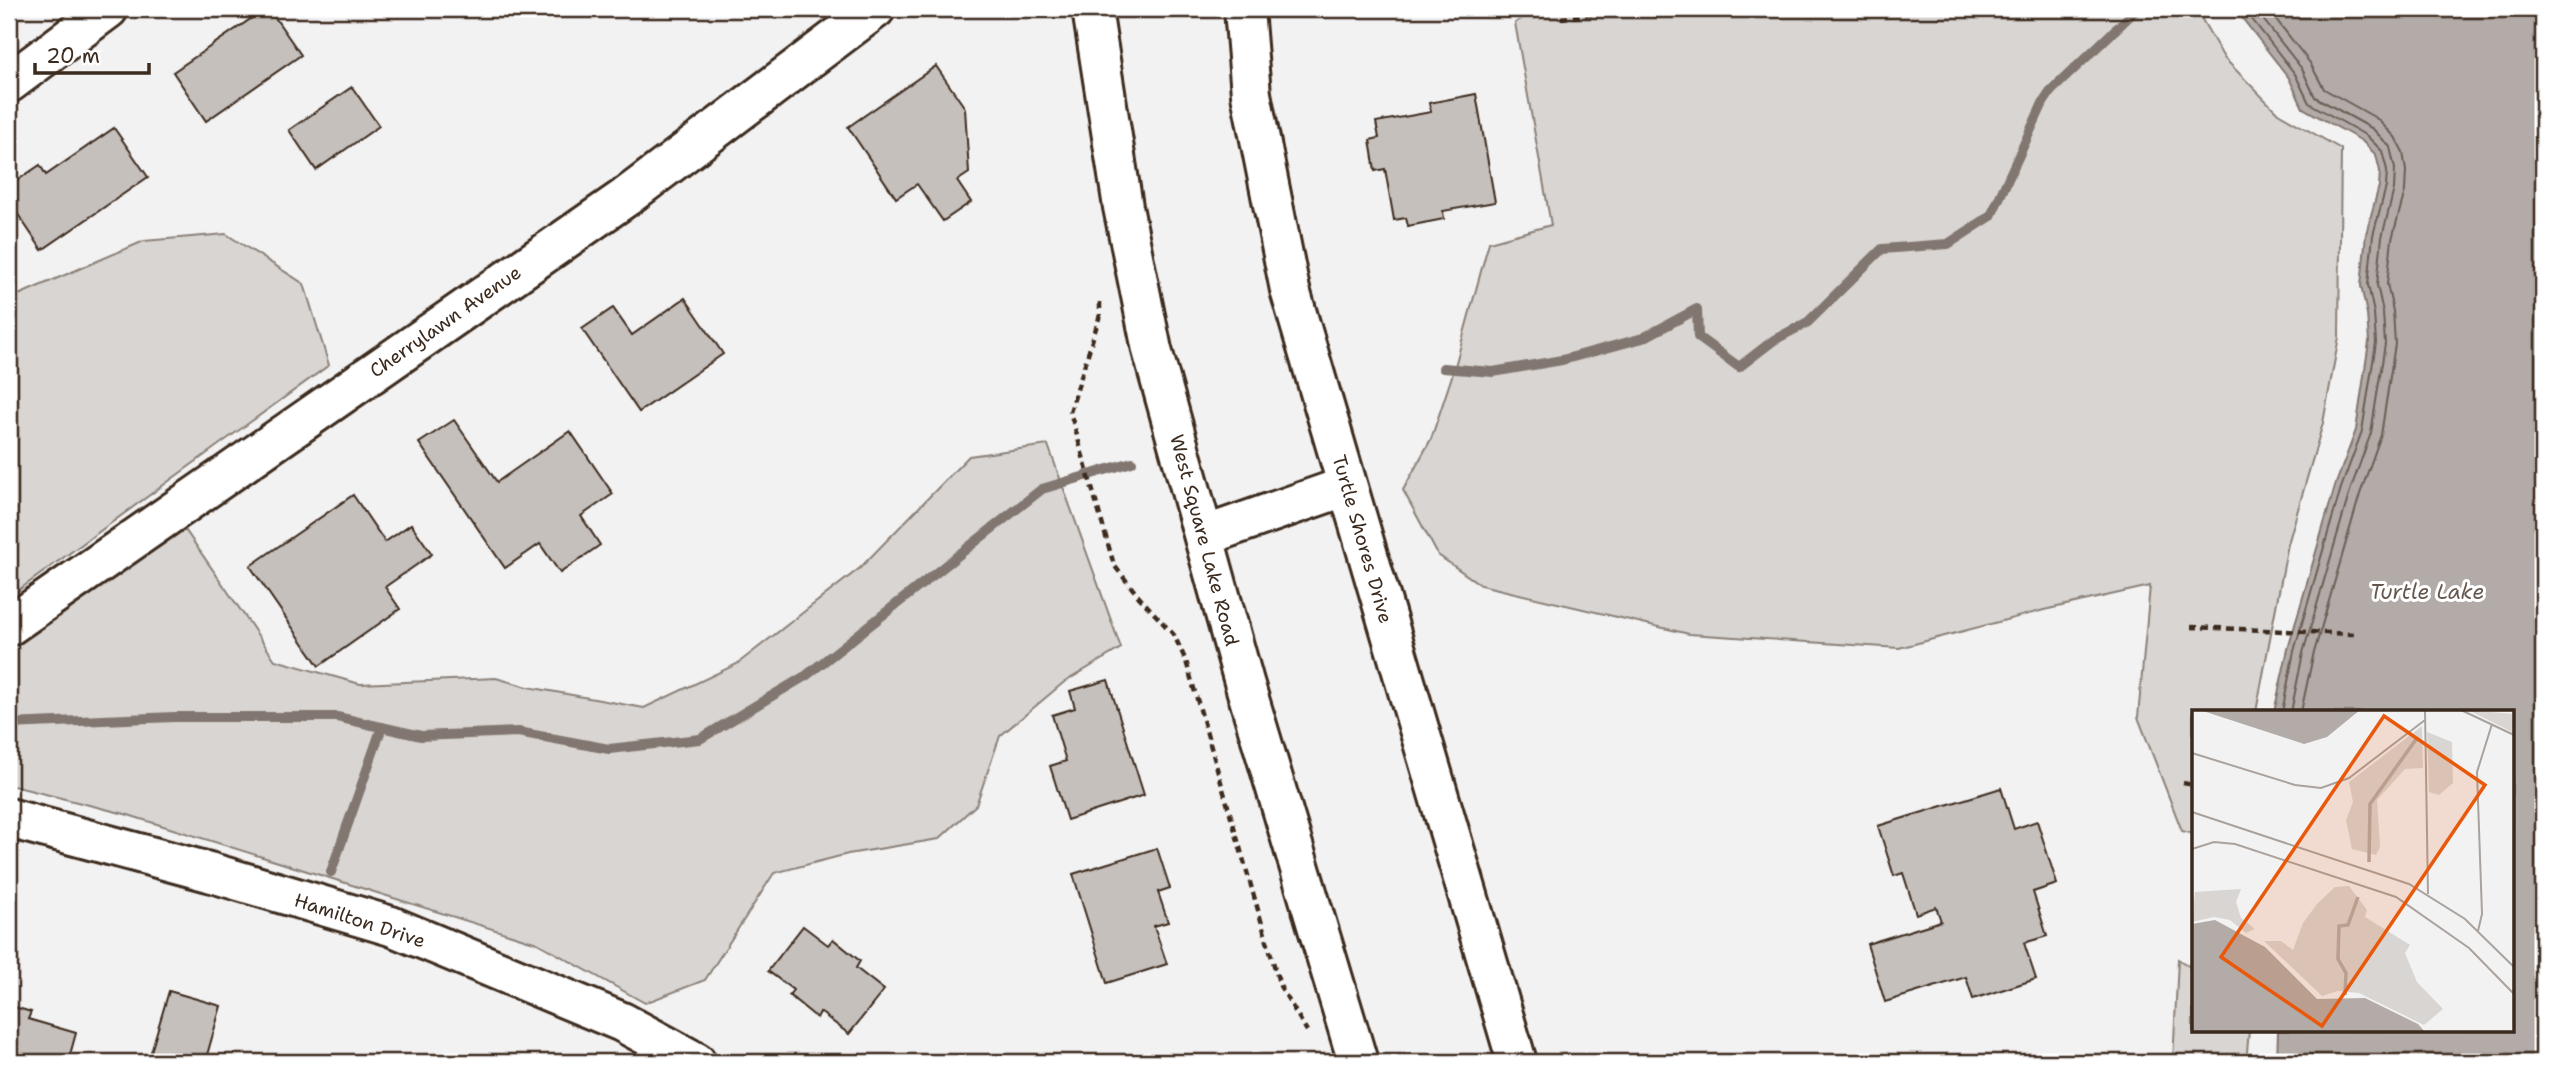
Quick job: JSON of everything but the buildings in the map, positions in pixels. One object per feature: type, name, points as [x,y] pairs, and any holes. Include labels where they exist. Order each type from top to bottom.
[{"type":"street","points":[[9,83],[108,9]]},
{"type":"street","name":"Cherrylawn Avenue","points":[[9,626],[626,197],[876,9]]},
{"type":"street","name":"West Square Lake Road","points":[[1091,9],[1123,207],[1152,349],[1283,818],[1358,1062]]},
{"type":"street","name":"Turtle Shores Drive","points":[[1244,9],[1251,94],[1290,290],[1517,1062]]},
{"type":"street","points":[[1204,536],[1347,486]]},
{"type":"street","name":"Hamilton Drive","points":[[9,818],[196,868],[391,926],[622,1022],[696,1062]]},
{"type":"path","points":[[1561,18],[1637,9]]},
{"type":"path","points":[[1100,291],[1100,315],[1070,412],[1110,552],[1119,573],[1174,635],[1186,661],[1280,986],[1308,1034]]},
{"type":"path","points":[[2191,627],[2356,634]]},
{"type":"path","points":[[2183,783],[2192,785]]},
{"type":"shaded area","points":[[1536,9],[2196,9],[2224,58],[2278,113],[2341,149],[2339,337],[2323,423],[2288,544],[2256,710],[2192,710],[2192,834],[2182,831],[2138,717],[2150,586],[2044,610],[1899,648],[1689,634],[1481,585],[1438,555],[1403,490],[1431,439],[1454,370],[1489,242],[1551,225],[1515,23]]},
{"type":"shaded area","points":[[226,234],[304,284],[329,365],[9,597],[9,299],[144,241]]},
{"type":"shaded area","points":[[1048,445],[1121,648],[1063,683],[1000,736],[976,805],[939,839],[848,854],[774,873],[705,980],[645,1003],[537,943],[125,814],[9,785],[9,640],[158,533],[186,531],[275,660],[360,684],[496,678],[528,687],[644,708],[737,664],[860,568],[969,456]]},
{"type":"shaded area","points":[[2178,959],[2192,968],[2192,1032],[2249,1032],[2246,1062],[2173,1062]]},
{"type":"water","name":"Turtle Lake","points":[[2235,9],[2543,9],[2543,1062],[2277,1062],[2278,1032],[2514,1032],[2514,710],[2274,710],[2288,649],[2335,486],[2356,430],[2369,342],[2361,286],[2366,234],[2379,186],[2380,171],[2376,155],[2362,141],[2303,108],[2289,78]]},
{"type":"waterway","points":[[1443,368],[1493,372],[1562,360],[1643,338],[1697,309],[1698,337],[1739,367],[1774,340],[1808,322],[1882,249],[1948,244],[1991,216],[2051,91],[2136,10],[2141,9]]},
{"type":"waterway","points":[[9,724],[174,717],[337,717],[421,736],[518,732],[609,749],[700,739],[807,675],[1042,489],[1132,462]]},
{"type":"waterway","points":[[331,872],[382,727]]}]
